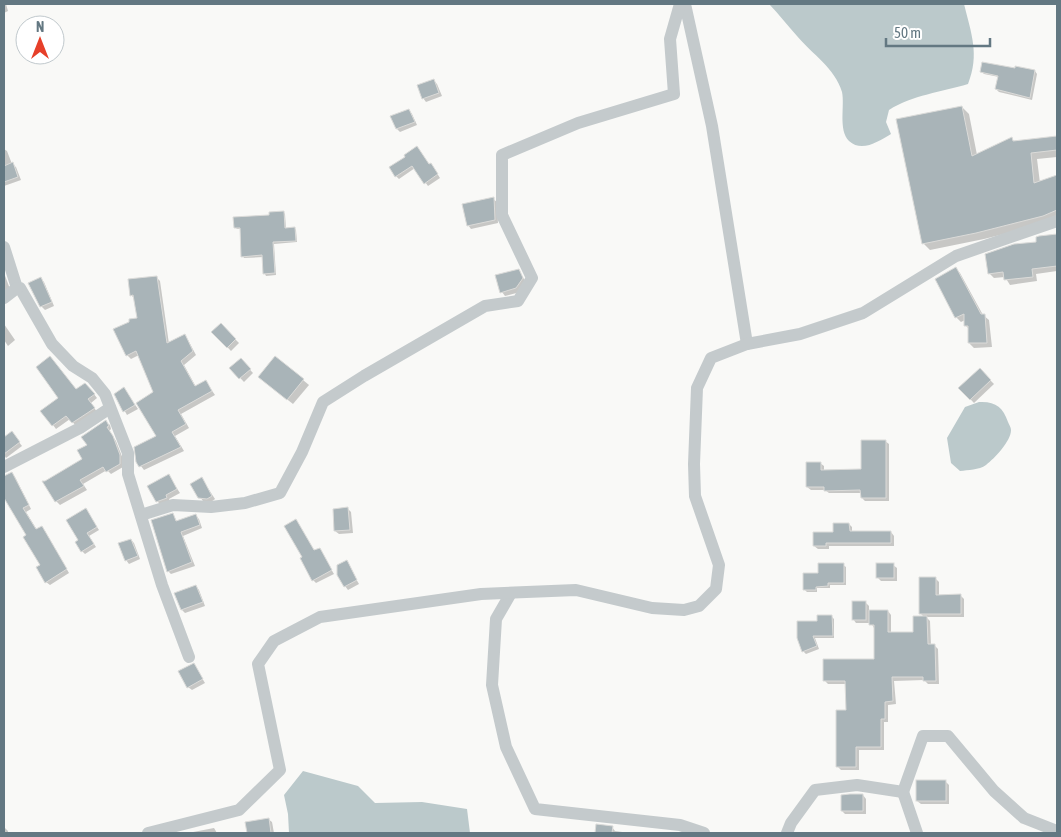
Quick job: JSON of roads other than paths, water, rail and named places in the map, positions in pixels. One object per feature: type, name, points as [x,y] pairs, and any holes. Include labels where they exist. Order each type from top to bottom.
[{"type":"street","points":[[141,516],[173,505],[211,506],[246,503],[280,493],[302,452],[323,402],[485,306],[518,301],[532,278],[502,216],[502,155],[578,123],[674,94],[670,39],[680,4]]},
{"type":"street","points":[[685,4],[712,126],[746,344]]},
{"type":"street","points":[[148,833],[239,810],[280,770],[258,664],[274,641],[320,617],[481,594],[576,590],[652,608],[684,610],[699,606],[716,589],[719,565],[695,496],[694,455],[697,388],[711,358],[746,344],[800,334],[863,313],[956,256],[1057,221]]},
{"type":"street","points":[[4,247],[18,288],[20,288],[52,344],[73,366],[92,378],[105,394],[128,453],[128,474],[162,586],[189,657]]},
{"type":"street","points":[[4,298],[18,288]]},
{"type":"street","points":[[4,467],[80,428],[110,408]]},
{"type":"street","points":[[511,593],[496,619],[492,685],[506,747],[535,809],[680,825],[704,833]]},
{"type":"street","points":[[918,833],[904,792],[923,736],[948,736],[994,791],[1024,818],[1057,831]]},
{"type":"street","points":[[787,833],[791,823],[815,790],[857,785],[904,792]]}]
